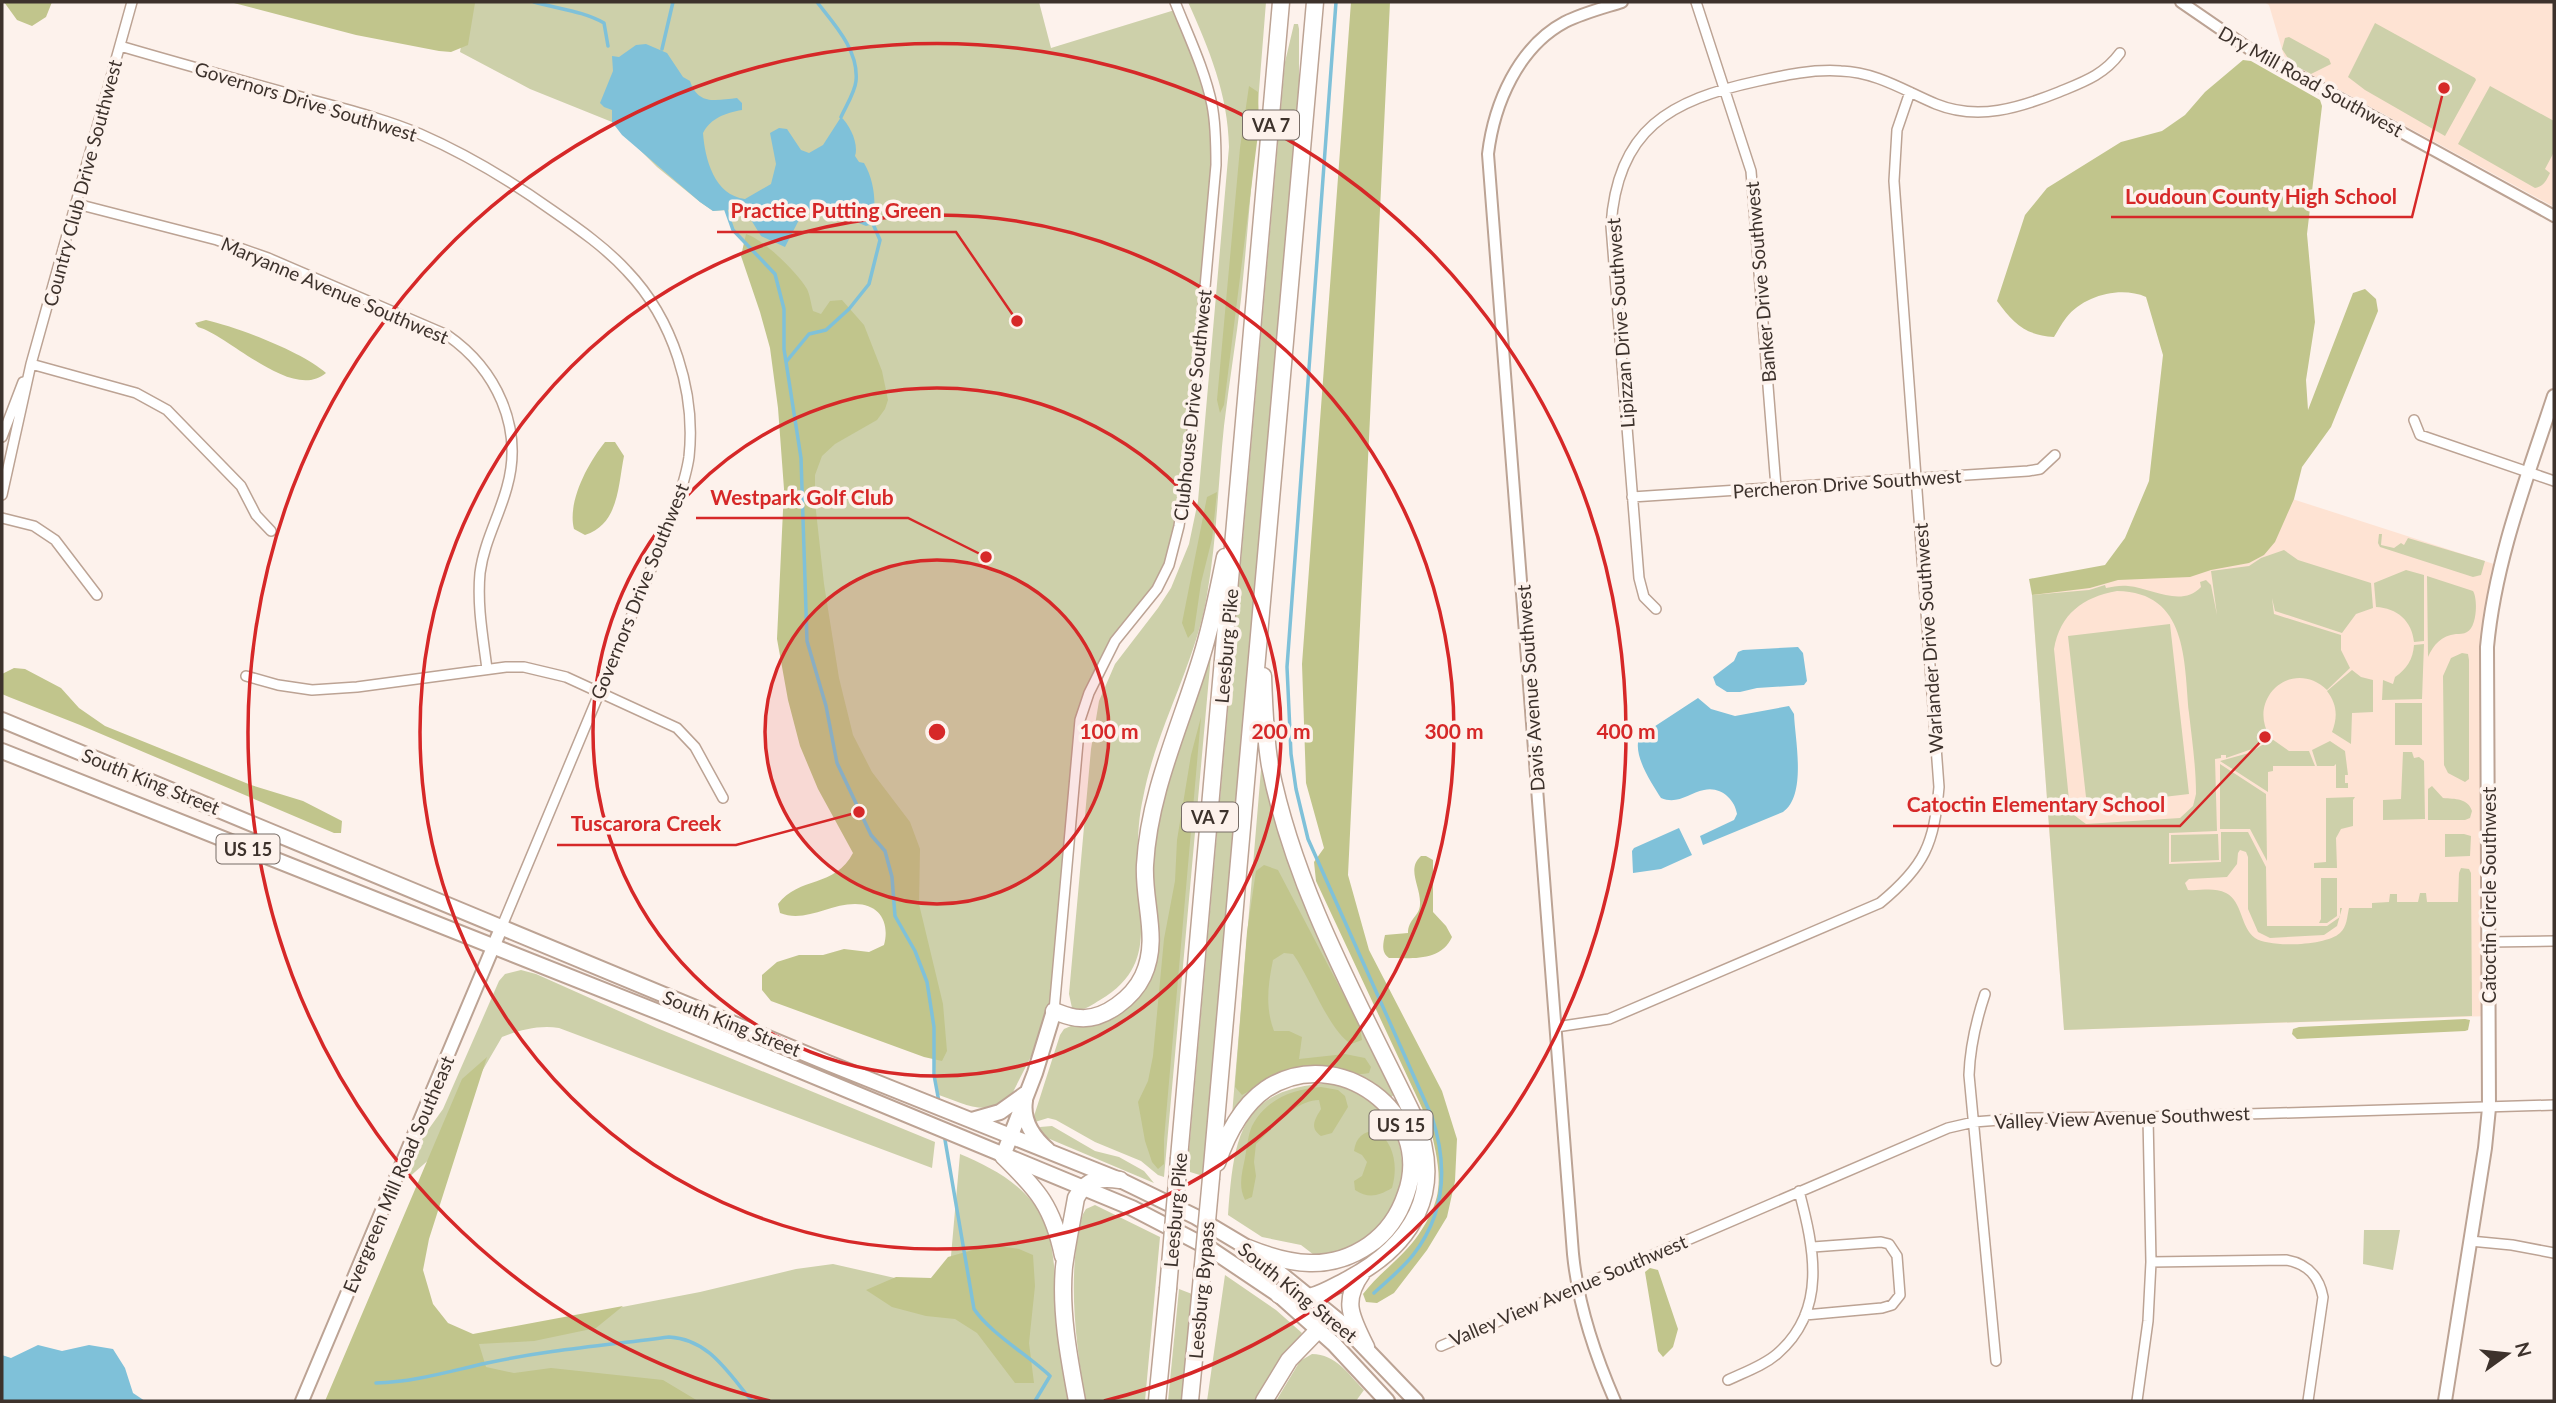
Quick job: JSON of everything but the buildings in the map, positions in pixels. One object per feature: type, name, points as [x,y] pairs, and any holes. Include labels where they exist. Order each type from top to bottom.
[{"type":"highway","name":"Leesburg Pike","points":[[1168,1289],[1281,2]]},
{"type":"highway","name":"Leesburg Pike","points":[[1211,1178],[1315,2]]},
{"type":"highway","points":[[1054,1011],[1080,1018],[1103,1013],[1133,991],[1143,977],[1152,939],[1145,866],[1152,812],[1209,631],[1241,475]]},
{"type":"highway","points":[[1260,613],[1266,735],[1285,828],[1323,930],[1408,1104],[1424,1144],[1427,1172],[1415,1219],[1393,1250],[1362,1272],[1311,1297],[1293,1299],[1279,1295]]},
{"type":"highway","name":"US 15","points":[[1211,1178],[1233,1126],[1243,1111],[1266,1089],[1288,1079],[1322,1074],[1357,1082],[1375,1093],[1404,1131],[1410,1156],[1409,1186],[1394,1222],[1380,1237],[1342,1259],[1314,1265],[1283,1260],[1248,1248]]},
{"type":"highway","points":[[1003,1156],[1035,1188],[1046,1205],[1058,1234],[1064,1268],[1066,1330],[1077,1401]]},
{"type":"highway","name":"Leesburg Bypass","points":[[1190,1401],[1211,1178]]},
{"type":"highway","points":[[1064,1268],[1076,1198],[1081,1188],[1097,1179],[1120,1180]]},
{"type":"highway","points":[[1362,1272],[1352,1286],[1349,1304],[1353,1321],[1366,1347]]},
{"type":"highway","name":"Leesburg Bypass","points":[[1157,1401],[1168,1289]]},
{"type":"highway","points":[[1264,1401],[1289,1360],[1319,1329]]},
{"type":"main road","name":"Catoctin Circle Southwest","points":[[2445,1401],[2489,1108],[2487,647],[2494,589],[2554,396]]},
{"type":"main road","name":"South King Street","points":[[2,720],[828,1063],[1120,1180],[1174,1205],[1248,1248],[1311,1297],[1366,1347],[1416,1401]]},
{"type":"main road","name":"South King Street","points":[[2,751],[494,946],[1132,1208],[1209,1248],[1279,1295],[1319,1329],[1387,1401]]},
{"type":"main road","name":"Evergreen Mill Road Southeast","points":[[302,1401],[502,926]]},
{"type":"main road","name":"Clubhouse Drive Southwest","points":[[1003,1156],[1035,1073],[1054,1011]]},
{"type":"main road","points":[[971,1120],[1000,1112],[1026,1093]]},
{"type":"main road","points":[[1026,1093],[1024,1109],[1030,1127],[1035,1137],[1054,1155]]},
{"type":"street","name":"Country Club Drive Southwest","points":[[2,495],[31,364],[132,2]]},
{"type":"street","name":"Clubhouse Drive Southwest","points":[[1054,1011],[1080,720],[1089,693],[1115,641],[1157,589],[1169,565],[1179,526],[1191,443],[1216,165],[1216,138],[1206,82],[1175,2]]},
{"type":"street","name":"Davis Avenue Southwest","points":[[1615,1401],[1601,1370],[1578,1286],[1573,1254],[1488,154],[1495,114],[1502,96],[1527,57],[1558,27],[1590,12],[1622,2]]},
{"type":"street","name":"Banker Drive Southwest","points":[[1696,2],[1751,171],[1754,188],[1776,487]]},
{"type":"street","name":"Dry Mill Road Southwest","points":[[2181,2],[2248,48],[2554,216]]},
{"type":"street","name":"Governors Drive Southwest","points":[[120,46],[357,112],[418,133],[449,148],[518,186],[613,257],[642,288],[659,314],[682,373],[688,401],[689,458],[671,519],[502,926]]},
{"type":"street","name":"Lipizzan Drive Southwest","points":[[1656,609],[1644,597],[1639,578],[1611,226],[1613,202],[1629,153],[1646,130],[1685,103],[1724,89],[1794,74],[1842,71],[1865,74],[1939,105],[1967,111],[1992,112],[2016,108],[2098,75],[2111,66],[2120,53]]},
{"type":"street","name":"Warlander Drive Southwest","points":[[1556,1027],[1609,1019],[1880,903],[1901,886],[1918,864],[1936,825],[1939,787],[1894,181],[1897,130],[1910,92]]},
{"type":"street","name":"Maryanne Avenue Southwest","points":[[77,204],[217,240],[268,258],[447,335],[479,362],[501,396],[508,415],[512,459],[508,485],[490,531],[481,573],[479,602],[487,669]]},
{"type":"street","name":"Country Club Drive Southwest","points":[[2,437],[31,364]]},
{"type":"street","points":[[31,364],[136,393],[167,410],[238,482],[256,515],[271,530]]},
{"type":"street","points":[[2414,420],[2420,435],[2554,481]]},
{"type":"street","name":"Percheron Drive Southwest","points":[[1632,497],[2040,469],[2055,456]]},
{"type":"street","points":[[2,518],[34,526],[55,540],[97,595]]},
{"type":"street","points":[[246,676],[278,685],[312,690],[357,687],[487,669],[524,667],[547,671],[566,677],[677,728],[695,747],[723,798]]},
{"type":"street","points":[[2488,942],[2554,941]]},
{"type":"street","points":[[1985,994],[1969,1053],[1969,1075],[1996,1361]]},
{"type":"street","name":"Valley View Avenue Southwest","points":[[1441,1346],[1913,1141],[1974,1122],[2025,1118],[2554,1105]]},
{"type":"street","points":[[2137,1401],[2148,1321],[2151,1262],[2148,1117]]},
{"type":"street","points":[[1728,1380],[1761,1365],[1777,1354],[1798,1331],[1805,1315],[1810,1301],[1813,1247],[1799,1191]]},
{"type":"street","points":[[2470,1241],[2554,1253]]},
{"type":"street","points":[[1805,1315],[1882,1308],[1892,1305],[1900,1294],[1897,1256],[1889,1244],[1881,1242],[1813,1247]]},
{"type":"street","points":[[2151,1262],[2286,1261],[2300,1263],[2311,1271],[2320,1283],[2323,1297],[2308,1401]]},
{"type":"shaded area","points":[[2264,2],[2554,2],[2554,207],[2292,64],[2284,56],[2269,5]]},
{"type":"shaded area","points":[[2277,494],[2500,566],[2490,617],[2489,1016],[2064,1030],[2032,595],[2255,552]]},
{"type":"green space","points":[[4,2],[52,2],[46,17],[32,26],[17,20]]},
{"type":"green space","points":[[230,2],[475,3],[468,45],[451,52],[356,35]]},
{"type":"green space","points":[[469,2],[1039,2],[1051,48],[1178,9],[1206,82],[1216,138],[1179,526],[1157,589],[1112,647],[1089,693],[1078,737],[1054,1011],[1012,1094],[1003,1102],[985,1108],[976,1107],[936,1094],[934,1027],[859,812],[801,458],[753,253],[733,230],[726,210],[713,211],[700,202],[657,167],[612,122],[530,89],[460,52]]},
{"type":"green space","points":[[1188,2],[1266,2],[1245,262],[1224,426],[1213,553],[1207,595],[1194,647],[1157,747],[1141,808],[1138,851],[1141,934],[1135,963],[1128,976],[1116,988],[1090,1006],[1076,1009],[1072,1008],[1069,994],[1091,749],[1099,701],[1115,664],[1171,588],[1189,544],[1198,501],[1229,147],[1221,90]]},
{"type":"green space","points":[[1351,2],[1390,2],[1348,875],[1369,950],[1442,1091],[1457,1139],[1455,1181],[1447,1217],[1427,1250],[1394,1293],[1377,1303],[1366,1302],[1363,1294],[1421,1231],[1437,1198],[1439,1174],[1430,1125],[1316,881],[1314,862],[1324,848],[1306,783],[1302,664]]},
{"type":"green space","points":[[2375,23],[2475,78],[2445,136],[2365,90],[2348,77]]},
{"type":"green space","points":[[1294,24],[1298,24],[1299,29],[1299,99],[1209,1141],[1203,1176],[1190,1172],[1189,1150],[1285,62]]},
{"type":"green space","points":[[2289,37],[2329,59],[2331,64],[2311,74],[2292,64],[2282,49],[2285,38]]},
{"type":"green space","points":[[2243,60],[2251,61],[2320,100],[2322,106],[2307,234],[2315,322],[2306,380],[2308,410],[2353,293],[2365,289],[2376,299],[2378,311],[2331,427],[2302,467],[2294,499],[2275,542],[2264,555],[2249,563],[2190,577],[2118,580],[2090,588],[2032,595],[2029,579],[2105,565],[2125,538],[2149,481],[2163,355],[2146,297],[2136,294],[2114,293],[2083,303],[2066,318],[2054,337],[2028,331],[2009,316],[1997,301],[2025,215],[2047,188],[2121,142],[2162,131],[2185,115],[2205,92]]},
{"type":"green space","points":[[1249,86],[1258,92],[1259,126],[1224,405],[1220,413],[1217,400],[1240,148]]},
{"type":"green space","points":[[2490,86],[2554,121],[2554,152],[2545,169],[2550,173],[2541,186],[2535,188],[2458,144]]},
{"type":"green space","points":[[746,234],[780,257],[796,274],[807,289],[813,311],[821,314],[830,301],[842,300],[864,325],[882,371],[888,400],[885,409],[877,420],[835,444],[822,456],[815,475],[815,502],[824,584],[839,678],[853,735],[872,772],[910,822],[920,849],[919,904],[943,1004],[947,1051],[942,1061],[924,1057],[771,1001],[762,990],[762,975],[777,962],[799,955],[823,955],[844,949],[869,952],[884,945],[886,929],[877,911],[864,905],[845,905],[799,916],[780,913],[778,904],[796,889],[837,872],[853,853],[818,789],[800,746],[777,639],[784,489],[778,408],[770,348],[741,256]]},
{"type":"green space","points":[[206,320],[269,341],[302,357],[326,373],[312,380],[279,374],[195,323]]},
{"type":"green space","points":[[605,442],[615,442],[624,456],[618,491],[605,522],[585,535],[574,529],[576,495],[592,461]]},
{"type":"green space","points":[[1217,492],[1212,539],[1201,583],[1194,631],[1188,638],[1182,623],[1207,497]]},
{"type":"green space","points":[[2379,534],[2382,534],[2381,545],[2394,548],[2401,543],[2404,545],[2408,538],[2485,561],[2481,575],[2473,577],[2380,547]]},
{"type":"green space","points":[[2284,550],[2298,560],[2371,583],[2373,608],[2356,614],[2342,633],[2275,611],[2272,598],[2274,614],[2341,635],[2341,650],[2350,668],[2327,690],[2314,681],[2300,678],[2277,686],[2264,709],[2264,722],[2270,737],[2252,749],[2226,758],[2226,755],[2221,755],[2221,758],[2215,759],[2217,831],[2169,833],[2169,864],[2221,862],[2221,832],[2248,832],[2266,867],[2267,926],[2327,926],[2339,917],[2337,926],[2324,935],[2270,938],[2258,932],[2248,909],[2248,857],[2246,852],[2240,850],[2237,864],[2227,877],[2189,879],[2185,883],[2188,890],[2226,893],[2236,902],[2247,928],[2255,938],[2285,944],[2311,943],[2333,937],[2344,928],[2349,908],[2372,908],[2372,903],[2389,902],[2390,894],[2397,894],[2397,902],[2418,902],[2420,893],[2426,893],[2427,902],[2458,902],[2459,873],[2461,868],[2469,869],[2472,1016],[2064,1030],[2032,595],[2089,590],[2105,585],[2106,588],[2128,586],[2166,595],[2185,596],[2201,587],[2200,582],[2206,580],[2211,585],[2217,615],[2211,571],[2249,566],[2261,558]],"holes":[[[2117,591],[2140,594],[2158,603],[2170,616],[2178,633],[2186,672],[2196,794],[2193,806],[2180,818],[2086,824],[2074,815],[2069,800],[2054,649],[2062,626],[2075,609],[2084,603]]]},
{"type":"green space","points":[[2406,570],[2424,575],[2424,641],[2414,642],[2407,622],[2397,613],[2376,607],[2374,583]]},
{"type":"green space","points":[[2427,576],[2473,591],[2476,606],[2475,619],[2470,629],[2442,639],[2428,657]]},
{"type":"green space","points":[[2170,624],[2189,794],[2087,806],[2068,636]]},
{"type":"green space","points":[[2424,644],[2422,699],[2382,700],[2383,680],[2393,684],[2395,677],[2409,663],[2414,645]]},
{"type":"green space","points":[[2462,653],[2468,654],[2469,660],[2469,779],[2465,782],[2448,773],[2444,765],[2443,676],[2451,658]]},
{"type":"green space","points":[[1211,655],[1164,1177],[1141,1161],[1095,1142],[1056,1120],[1048,1118],[1035,1122],[1034,1116],[1064,1029],[1135,998],[1154,905],[1152,861],[1156,814]]},
{"type":"green space","points":[[14,668],[25,669],[61,688],[79,708],[105,726],[251,785],[303,801],[342,821],[341,833],[334,833],[2,694],[2,674]]},
{"type":"green space","points":[[2352,670],[2361,677],[2373,680],[2373,712],[2352,713],[2351,744],[2332,732],[2336,711],[2327,691]]},
{"type":"green space","points":[[2395,703],[2422,703],[2422,745],[2395,745]]},
{"type":"green space","points":[[1201,717],[1164,1164],[1158,1169],[1152,1162],[1145,1141],[1138,1102],[1148,1081],[1153,1056],[1164,939],[1175,881],[1177,840],[1191,755]]},
{"type":"green space","points":[[1264,734],[1269,774],[1395,1094],[1389,1099],[1306,1071],[1232,1115]]},
{"type":"green space","points":[[2272,739],[2289,751],[2309,751],[2315,766],[2273,766],[2273,771],[2268,772],[2268,792],[2220,761],[2249,753]]},
{"type":"green space","points":[[2330,741],[2345,751],[2348,775],[2345,775],[2345,783],[2348,783],[2348,788],[2336,788],[2336,764],[2317,766],[2312,750]]},
{"type":"green space","points":[[2403,752],[2412,752],[2414,758],[2419,757],[2424,761],[2425,819],[2383,820],[2383,800],[2401,799]]},
{"type":"green space","points":[[2220,764],[2266,794],[2267,861],[2250,829],[2220,829]]},
{"type":"green space","points":[[2432,786],[2443,798],[2461,800],[2467,804],[2472,811],[2470,818],[2428,820],[2428,789]]},
{"type":"green space","points":[[2355,797],[2353,826],[2341,829],[2336,838],[2337,868],[2314,868],[2314,863],[2326,862],[2326,798]]},
{"type":"green space","points":[[2218,834],[2219,860],[2171,862],[2171,835]]},
{"type":"green space","points":[[2445,834],[2471,836],[2470,856],[2445,857]]},
{"type":"green space","points":[[1421,856],[1433,860],[1433,912],[1452,937],[1441,951],[1433,955],[1389,958],[1383,945],[1385,935],[1408,933],[1418,912],[1420,898],[1414,872]]},
{"type":"green space","points":[[1264,865],[1278,870],[1360,1026],[1362,1040],[1351,1044],[1343,1037],[1327,1016],[1293,954],[1284,953],[1273,960],[1270,978],[1268,1005],[1274,1031],[1289,1031],[1302,1037],[1299,1059],[1345,1054],[1365,1058],[1371,1067],[1369,1073],[1303,1069],[1282,1075],[1242,1095],[1235,1087],[1247,932],[1256,871]]},
{"type":"green space","points":[[2321,878],[2337,878],[2337,916],[2327,923],[2319,923]]},
{"type":"green space","points":[[521,970],[935,1142],[932,1168],[559,1028],[544,1027],[502,1037],[432,1157],[407,1179],[423,1137],[443,1109],[499,981],[505,974]]},
{"type":"green space","points":[[2470,1020],[2468,1030],[2465,1031],[2297,1039],[2292,1034],[2293,1029],[2299,1027]]},
{"type":"green space","points":[[487,1057],[429,1239],[423,1270],[433,1304],[448,1323],[473,1334],[623,1306],[596,1328],[534,1341],[479,1344],[486,1367],[514,1373],[551,1368],[663,1380],[698,1401],[325,1401],[462,1079]]},
{"type":"green space","points":[[1333,1083],[1354,1090],[1372,1101],[1386,1116],[1396,1134],[1401,1153],[1402,1174],[1398,1194],[1377,1232],[1357,1246],[1318,1258],[1301,1245],[1262,1237],[1228,1215],[1230,1187],[1239,1140],[1247,1121],[1260,1106],[1278,1094],[1302,1087]]},
{"type":"green space","points":[[1321,1087],[1338,1090],[1345,1096],[1348,1107],[1332,1133],[1321,1136],[1315,1130],[1315,1120],[1321,1109],[1319,1100],[1310,1101],[1293,1110],[1256,1144],[1256,1176],[1252,1197],[1245,1200],[1241,1185],[1242,1174],[1250,1133],[1258,1117],[1281,1097],[1300,1090]]},
{"type":"green space","points":[[1052,1126],[1095,1151],[1119,1157],[1144,1171],[1154,1183],[1041,1133],[1040,1127]]},
{"type":"green space","points":[[1376,1130],[1391,1149],[1395,1172],[1392,1188],[1378,1195],[1369,1195],[1355,1190],[1354,1181],[1362,1176],[1367,1162],[1362,1155],[1354,1151],[1361,1136]]},
{"type":"green space","points":[[960,1154],[1010,1181],[1035,1205],[1042,1217],[1051,1244],[1069,1401],[544,1401],[474,1386],[462,1338],[700,1292],[796,1269],[833,1264],[948,1290]]},
{"type":"green space","points":[[1095,1205],[1160,1237],[1145,1401],[1085,1401],[1074,1307],[1075,1260],[1083,1214],[1086,1209]]},
{"type":"green space","points":[[2364,1230],[2400,1230],[2393,1270],[2363,1264]]},
{"type":"green space","points":[[990,1245],[1019,1249],[1033,1255],[1035,1286],[1029,1343],[1034,1383],[1015,1383],[977,1333],[955,1319],[926,1316],[892,1307],[866,1290],[896,1277],[931,1278],[948,1257]]},
{"type":"green space","points":[[1650,1268],[1658,1270],[1678,1329],[1673,1347],[1663,1357],[1658,1351],[1645,1272]]},
{"type":"green space","points":[[1225,1275],[1276,1310],[1302,1333],[1271,1374],[1255,1401],[1207,1401]]},
{"type":"green space","points":[[1179,1289],[1192,1294],[1194,1310],[1186,1401],[1168,1401]]},
{"type":"green space","points":[[1312,1354],[1335,1361],[1364,1390],[1356,1401],[1276,1401],[1300,1361]]},
{"type":"water","points":[[646,44],[667,53],[683,77],[690,81],[693,89],[703,98],[737,98],[742,103],[742,110],[719,117],[703,133],[709,164],[726,191],[745,199],[771,184],[776,164],[770,133],[779,128],[787,129],[801,150],[809,153],[823,145],[841,117],[853,135],[855,156],[859,162],[864,163],[870,178],[874,200],[873,224],[866,226],[830,211],[811,208],[801,216],[785,247],[761,236],[748,215],[738,209],[713,211],[700,202],[622,135],[612,122],[612,110],[600,103],[613,71],[612,56],[619,57],[636,45]]},
{"type":"water","points":[[1798,647],[1803,653],[1807,681],[1804,685],[1727,692],[1716,685],[1713,677],[1734,661],[1738,652]]},
{"type":"water","points":[[1698,698],[1711,709],[1735,716],[1789,706],[1794,714],[1798,766],[1795,793],[1783,812],[1703,845],[1700,836],[1734,820],[1737,814],[1733,803],[1726,795],[1710,789],[1673,800],[1661,798],[1638,751],[1640,736]]},
{"type":"water","points":[[1679,828],[1692,855],[1661,869],[1633,873],[1634,848]]},
{"type":"water","points":[[38,1345],[62,1351],[89,1345],[113,1349],[125,1368],[133,1393],[145,1401],[2,1401],[2,1355],[11,1358]]},
{"type":"waterway","points":[[534,2],[579,13],[604,23],[608,46]]},
{"type":"waterway","points":[[662,49],[673,2]]},
{"type":"waterway","points":[[817,2],[838,28],[854,59],[854,90],[841,117]]},
{"type":"waterway","points":[[1336,2],[1287,667],[1291,754],[1308,839],[1432,1117],[1442,1171],[1438,1206],[1424,1239],[1404,1265],[1374,1293]]},
{"type":"waterway","points":[[726,210],[733,230],[775,274],[784,309],[784,349],[801,458],[807,641],[826,706],[837,763],[871,835],[885,851],[892,877],[895,916],[915,951],[927,982],[934,1027],[934,1075],[939,1102]]},
{"type":"waterway","points":[[786,362],[809,334],[826,330],[849,309],[869,284],[880,240],[873,224]]},
{"type":"waterway","points":[[944,1134],[974,1309],[990,1327],[1050,1376],[1035,1401]]},
{"type":"waterway","points":[[376,1383],[419,1378],[532,1355],[669,1337],[683,1339],[707,1351],[752,1401]]},
{"type":"place","name":"Loudoun County High School","points":[[2444,88]]},
{"type":"place","name":"Practice Putting Green","points":[[1017,321]]},
{"type":"place","name":"Westpark Golf Club","points":[[986,557]]},
{"type":"place","name":"Catoctin Elementary School","points":[[2265,737]]},
{"type":"place","name":"Tuscarora Creek","points":[[859,812]]}]
